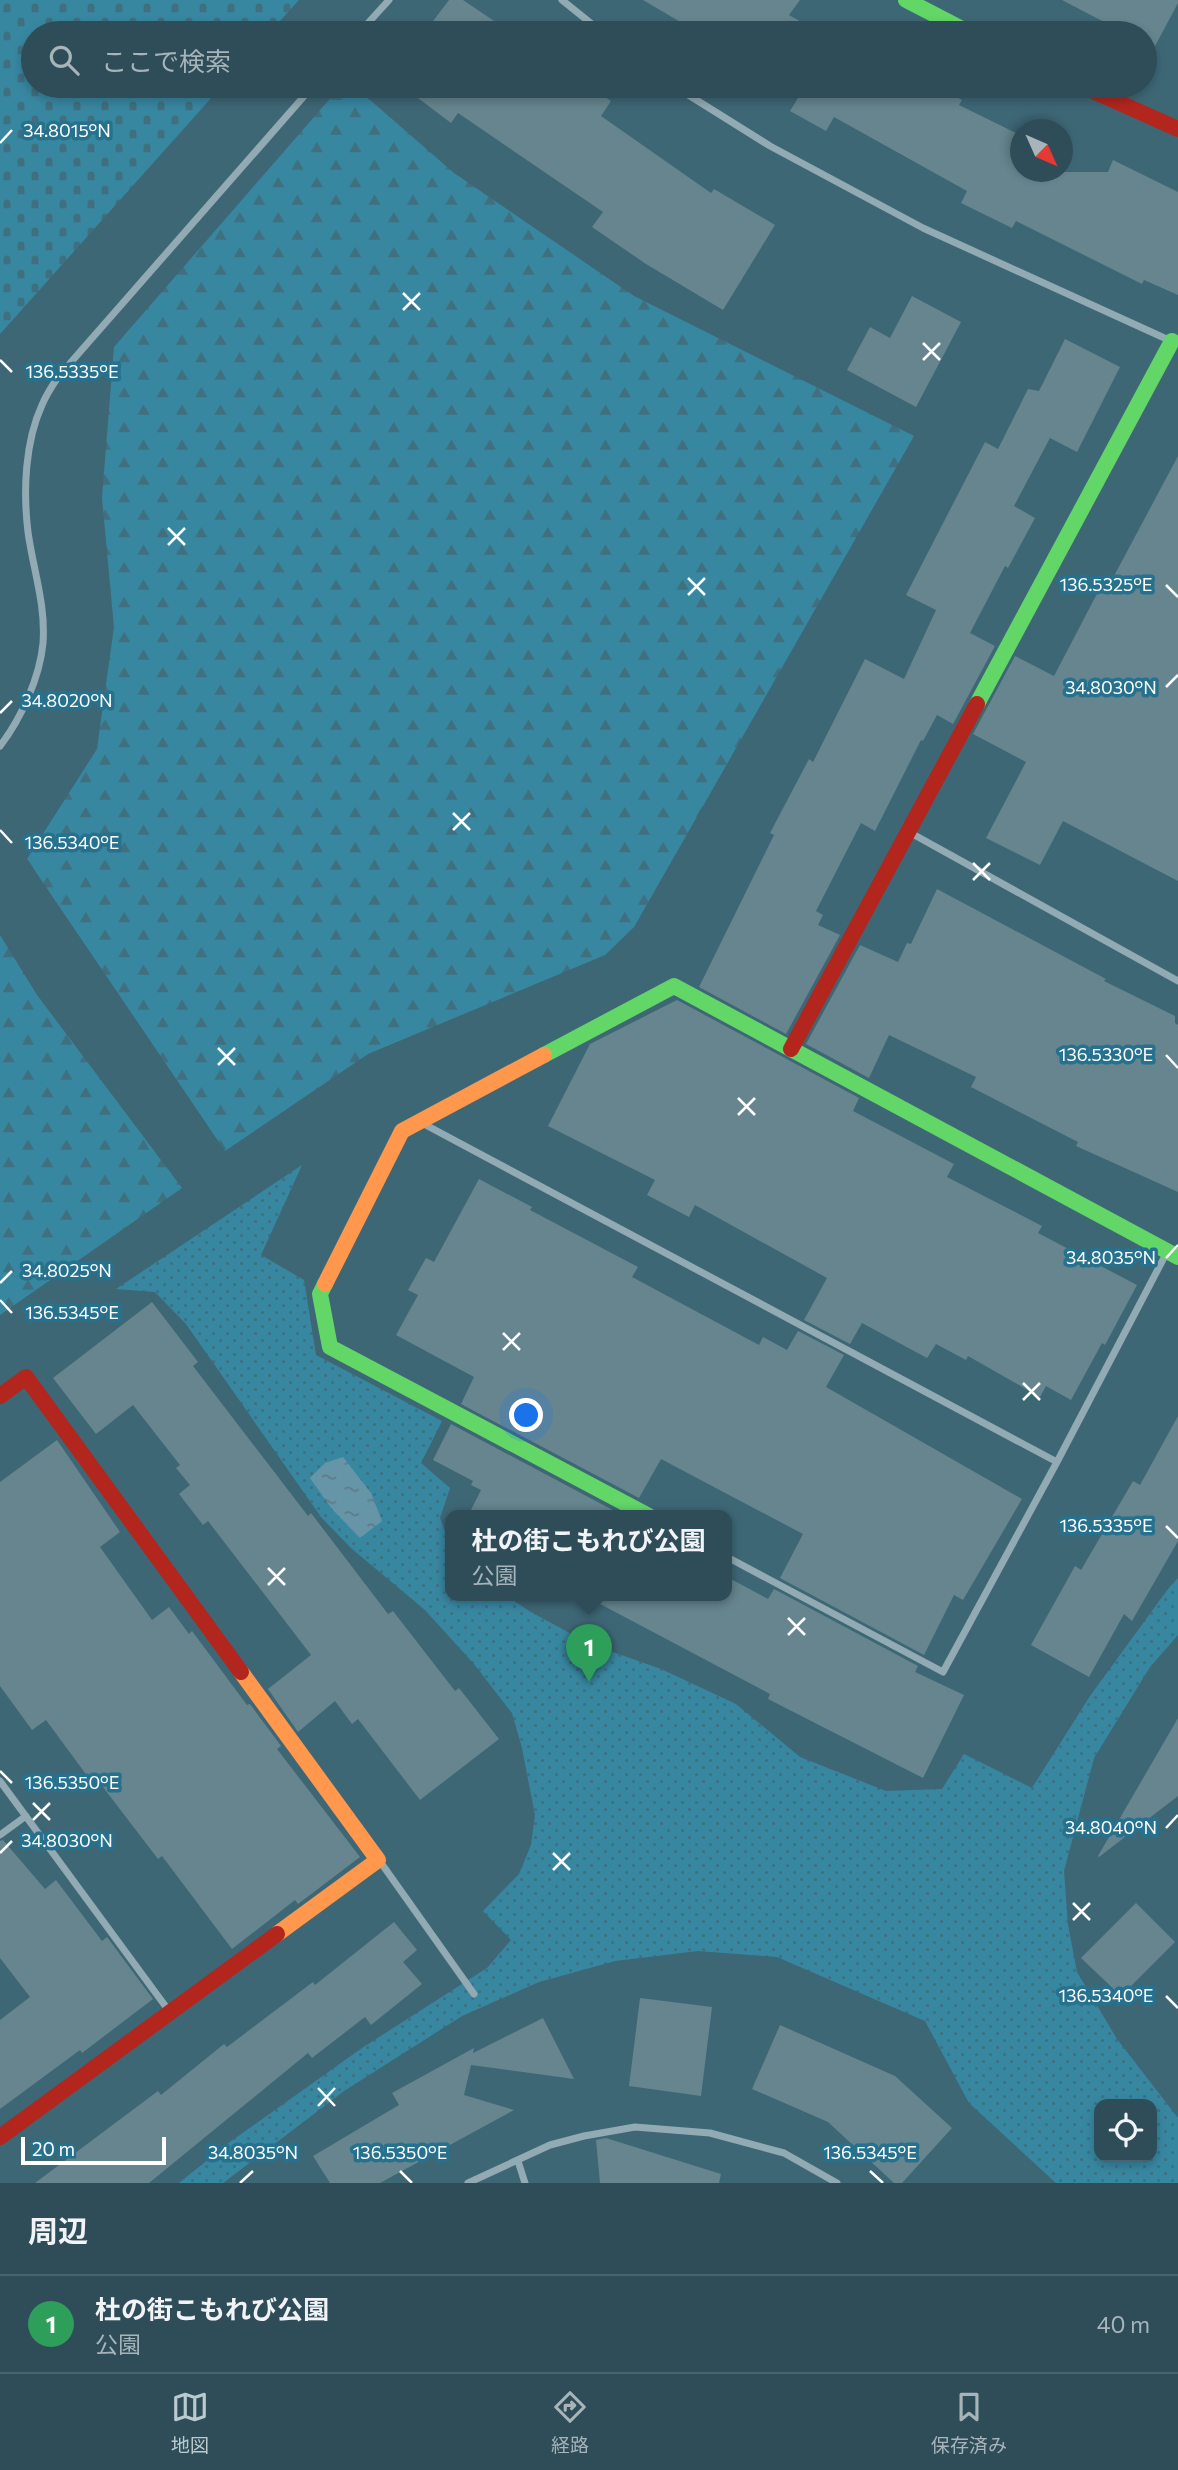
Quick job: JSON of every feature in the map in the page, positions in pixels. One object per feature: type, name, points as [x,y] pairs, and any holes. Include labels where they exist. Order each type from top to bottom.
[{"type":"street","points":[[370,21],[389,0]]},
{"type":"street","points":[[562,0],[588,21]]},
{"type":"street","points":[[906,0],[947,21]]},
{"type":"street","points":[[0,746],[24,704],[35,677],[43,645],[43,616],[28,532],[26,491],[30,441],[41,406],[58,377],[302,98]]},
{"type":"street","points":[[693,98],[770,146],[865,198],[1175,343],[790,1049]]},
{"type":"street","points":[[1109,98],[1178,129]]},
{"type":"street","points":[[907,831],[1178,981]]},
{"type":"street","points":[[638,1510],[330,1347],[320,1294],[402,1131],[674,986],[1173,1254],[943,1672],[732,1560]]},
{"type":"street","points":[[418,1121],[1057,1462]]},
{"type":"street","points":[[0,1396],[26,1377],[474,1994]]},
{"type":"street","points":[[0,1781],[169,2011]]},
{"type":"street","points":[[0,1835],[26,1816]]},
{"type":"street","points":[[0,2137],[378,1860]]},
{"type":"street","points":[[468,2183],[550,2145],[635,2127],[710,2133],[784,2153],[837,2183]]},
{"type":"street","points":[[518,2161],[525,2183]]},
{"type":"green space","points":[[0,0],[299,0],[280,21],[21,21],[21,98],[211,98],[0,334]]},
{"type":"green space","points":[[331,98],[368,98],[454,173],[634,296],[914,436],[634,927],[605,955],[368,1054],[225,1151],[27,859],[97,749],[114,627],[102,498],[114,347]]},
{"type":"green space","points":[[0,935],[37,995],[182,1188],[0,1315]]},
{"type":"green space","points":[[302,1165],[261,1255],[304,1280],[316,1355],[442,1421],[421,1463],[450,1488],[440,1518],[445,1532],[445,1601],[514,1601],[590,1644],[661,1669],[736,1704],[800,1757],[886,1791],[942,1789],[964,1754],[1032,1788],[1090,1696],[1178,1578],[1178,1635],[1150,1667],[1094,1758],[1064,1871],[1068,1925],[1077,1972],[1117,2039],[1178,2118],[1178,2183],[1056,2183],[969,2103],[925,2021],[777,1957],[698,1951],[615,1961],[539,1982],[462,2016],[344,2091],[223,2183],[179,2183],[230,2142],[362,2048],[487,1968],[511,1940],[483,1911],[519,1874],[531,1845],[535,1815],[512,1713],[474,1664],[425,1610],[351,1548],[321,1517],[186,1324],[155,1292],[116,1289]]},
{"type":"water","points":[[343,1457],[371,1493],[382,1521],[360,1538],[332,1509],[310,1478],[325,1463]]},
{"type":"building","points":[[449,0],[463,0],[494,21],[433,21]]},
{"type":"building","points":[[643,0],[800,0],[789,15],[800,21],[679,21]]},
{"type":"building","points":[[1062,0],[1178,0],[1157,42],[1157,21],[1102,21]]},
{"type":"building","points":[[418,98],[607,98],[611,101],[601,116],[711,193],[714,189],[775,225],[723,310],[646,264],[592,227],[603,212],[458,113],[451,123]]},
{"type":"building","points":[[798,98],[958,98],[962,100],[959,105],[1010,130],[1010,182],[1073,182],[1073,172],[1108,172],[1113,160],[1178,192],[1178,295],[1144,280],[1142,284],[1016,221],[1012,228],[961,203],[967,191],[834,117],[826,131],[790,111]]},
{"type":"building","points":[[912,296],[961,322],[916,407],[847,370],[870,327],[890,338]]},
{"type":"building","points":[[1065,339],[1120,367],[1077,452],[1050,438],[1014,506],[1035,518],[1008,568],[1005,566],[970,633],[995,646],[953,724],[937,715],[923,741],[921,740],[875,831],[861,823],[816,911],[823,915],[818,925],[840,935],[786,1034],[699,987],[774,835],[770,833],[809,759],[813,762],[865,659],[904,679],[936,610],[906,595],[985,442],[998,449],[1028,389],[1039,391]]},
{"type":"building","points":[[1178,456],[1178,881],[1063,821],[1040,865],[986,838],[1026,762],[973,734],[1015,656],[1054,676],[1100,588],[1106,591]]},
{"type":"building","points":[[937,889],[1106,979],[1104,981],[1175,1016],[1175,1023],[1178,1025],[1178,1192],[1076,1146],[1078,1142],[971,1087],[976,1077],[889,1035],[869,1078],[806,1044],[860,945],[898,962],[907,943],[911,944]]},
{"type":"building","points":[[677,1000],[859,1098],[853,1111],[954,1164],[947,1177],[1042,1226],[1038,1233],[1137,1285],[1105,1345],[1102,1343],[1071,1400],[1046,1386],[1040,1397],[968,1356],[966,1360],[936,1344],[927,1358],[862,1323],[850,1344],[804,1320],[827,1278],[695,1205],[689,1217],[647,1195],[655,1180],[548,1126],[590,1044]]},
{"type":"building","points":[[479,1179],[532,1207],[530,1210],[638,1267],[632,1277],[759,1345],[763,1337],[787,1350],[798,1331],[844,1355],[826,1387],[1022,1499],[963,1600],[954,1595],[924,1655],[780,1578],[803,1534],[661,1459],[639,1498],[461,1404],[474,1377],[396,1335],[418,1295],[408,1290],[426,1258],[434,1262]]},
{"type":"building","points":[[152,1302],[198,1362],[193,1366],[308,1516],[311,1513],[388,1614],[393,1611],[455,1691],[459,1688],[499,1739],[420,1800],[358,1719],[352,1724],[335,1701],[298,1732],[268,1689],[311,1655],[208,1521],[203,1525],[179,1494],[190,1485],[176,1468],[180,1465],[133,1405],[96,1434],[53,1378]]},
{"type":"building","points":[[1178,1416],[1178,1541],[1132,1621],[1124,1614],[1089,1677],[1031,1645],[1075,1566],[1081,1570],[1133,1481],[1140,1485]]},
{"type":"building","points":[[451,1424],[613,1510],[471,1510],[481,1490],[471,1485],[473,1481],[433,1460]]},
{"type":"building","points":[[57,1440],[120,1532],[100,1547],[152,1620],[169,1607],[189,1634],[192,1631],[247,1705],[250,1704],[281,1746],[277,1749],[360,1857],[298,1904],[295,1900],[232,1949],[162,1856],[158,1859],[93,1774],[88,1777],[46,1720],[32,1730],[0,1686],[0,1482]]},
{"type":"building","points":[[732,1580],[768,1599],[774,1589],[918,1666],[915,1672],[964,1695],[923,1778],[768,1699],[770,1694],[594,1601],[732,1601]]},
{"type":"building","points":[[1178,1718],[1178,1796],[1099,1857],[1098,1856]]},
{"type":"building","points":[[3,1840],[45,1889],[56,1880],[102,1941],[107,1937],[153,1999],[82,2053],[80,2050],[0,2109],[0,2020],[30,1997],[0,1958],[0,1841]]},
{"type":"building","points":[[1136,1903],[1175,1942],[1121,1996],[1081,1958]]},
{"type":"building","points":[[394,1922],[417,1950],[403,1962],[422,1984],[371,2025],[365,2017],[312,2058],[308,2053],[149,2183],[35,2183],[158,2091],[161,2095],[224,2044],[227,2047],[313,1982],[315,1985]]},
{"type":"building","points":[[640,1998],[712,2007],[701,2096],[629,2086]]},
{"type":"building","points":[[543,2018],[574,2079],[471,2065],[464,2095],[514,2110],[380,2183],[330,2183],[313,2156],[399,2105],[392,2093],[474,2048],[473,2053]]},
{"type":"building","points":[[780,2025],[895,2076],[952,2128],[902,2183],[894,2183],[828,2122],[752,2089]]},
{"type":"building","points":[[606,2138],[721,2174],[719,2183],[600,2183],[596,2140]]},
{"type":"traffic: fast","points":[[906,0],[947,21]]},
{"type":"traffic: fast","points":[[977,704],[1172,341]]},
{"type":"traffic: fast","points":[[544,1055],[674,986],[1178,1257]]},
{"type":"traffic: fast","points":[[325,1284],[320,1294],[330,1347],[638,1510]]},
{"type":"traffic: slow","points":[[325,1284],[402,1131],[544,1055]]},
{"type":"traffic: slow","points":[[241,1672],[378,1860],[277,1934]]},
{"type":"traffic: jam","points":[[1109,98],[1178,129]]},
{"type":"traffic: jam","points":[[791,1049],[977,704]]},
{"type":"traffic: jam","points":[[0,1396],[26,1377],[241,1672]]},
{"type":"traffic: jam","points":[[0,2137],[277,1934]]},
{"type":"place","name":"杜の街こもれび公園","points":[[589,1682]]}]
